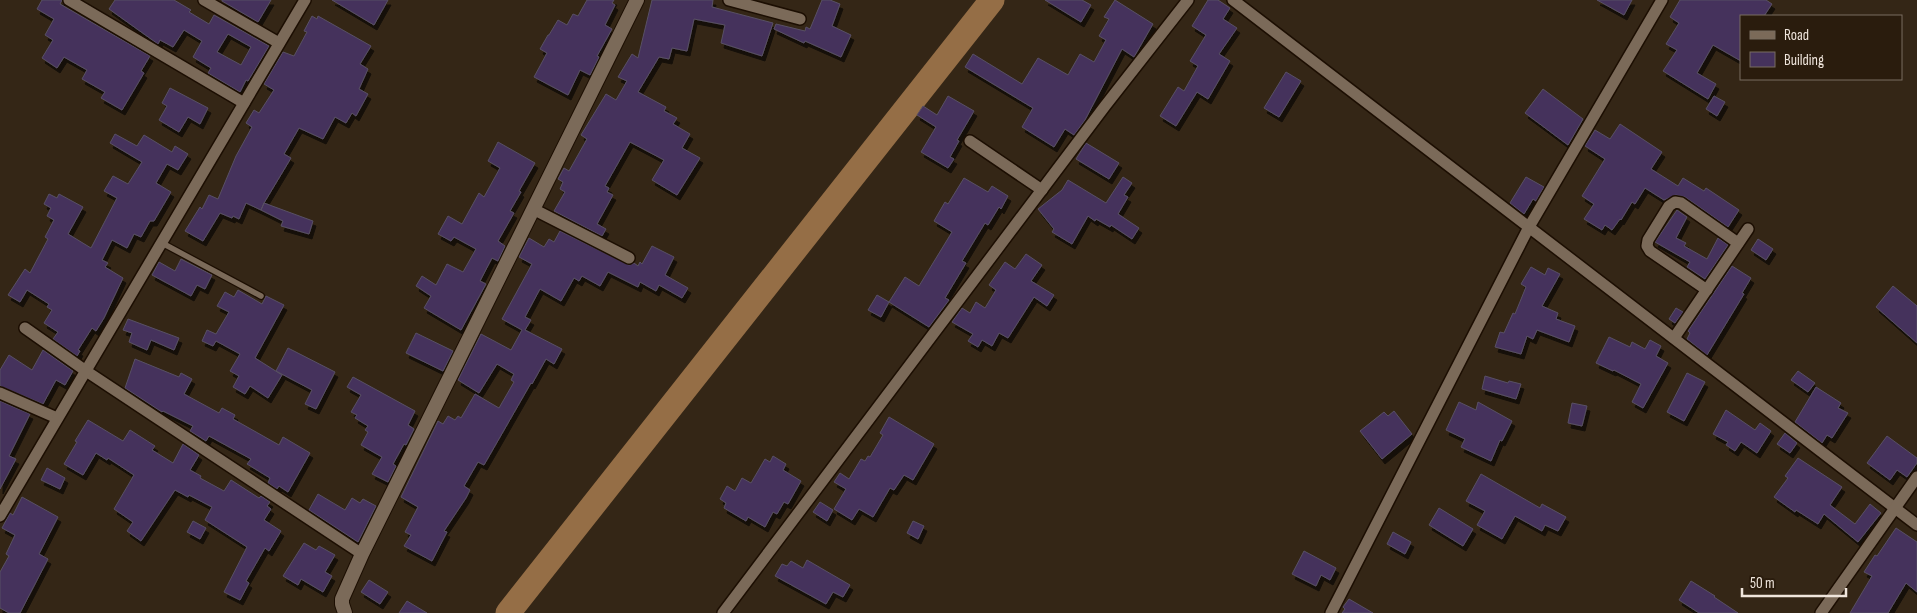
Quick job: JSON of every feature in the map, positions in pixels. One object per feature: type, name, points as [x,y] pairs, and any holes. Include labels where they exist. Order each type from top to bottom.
[{"type":"street","points":[[69,0],[244,103]]},
{"type":"street","points":[[204,0],[279,43]]},
{"type":"street","points":[[0,516],[305,0]]},
{"type":"street","points":[[345,613],[342,599],[362,554],[637,0]]},
{"type":"street","points":[[729,0],[800,19]]},
{"type":"street","points":[[723,613],[1188,0]]},
{"type":"street","points":[[1233,0],[1917,525]]},
{"type":"street","points":[[1331,613],[1529,227],[1662,0]]},
{"type":"street","points":[[970,142],[1042,190]]},
{"type":"street","points":[[1706,290],[1650,251],[1646,246],[1669,206],[1675,202],[1681,203],[1738,243]]},
{"type":"street","points":[[533,209],[629,258]]},
{"type":"street","points":[[1674,338],[1748,230]]},
{"type":"street","points":[[25,328],[86,371],[362,554]]},
{"type":"street","points":[[0,393],[57,418]]},
{"type":"street","points":[[1821,613],[1917,477]]},
{"type":"lane","points":[[162,243],[261,296]]},
{"type":"building","points":[[42,0],[62,0],[60,4],[150,56],[141,71],[144,73],[122,110],[101,98],[105,92],[82,79],[87,70],[64,57],[57,68],[42,58],[53,40],[45,35],[54,19],[37,9]]},
{"type":"building","points":[[115,0],[174,0],[209,24],[214,15],[269,46],[240,92],[208,73],[211,68],[193,57],[202,41],[184,30],[173,47],[160,40],[158,44],[109,9]],"holes":[[[228,34],[251,47],[241,65],[217,52]]]},
{"type":"building","points":[[222,0],[271,0],[258,22]]},
{"type":"building","points":[[332,0],[388,0],[374,25]]},
{"type":"building","points":[[587,0],[614,0],[612,3],[615,5],[605,25],[612,29],[597,56],[599,57],[590,75],[580,70],[568,95],[534,77],[547,53],[540,49],[558,20],[567,25],[573,14],[578,16]]},
{"type":"building","points":[[652,0],[713,0],[712,7],[773,23],[762,56],[721,43],[725,25],[694,19],[687,51],[672,48],[669,59],[659,57],[638,92],[666,107],[664,111],[677,118],[673,124],[690,134],[682,148],[700,158],[677,195],[652,180],[664,160],[630,142],[605,186],[609,188],[607,192],[613,195],[597,224],[606,229],[602,236],[554,211],[565,192],[560,189],[563,182],[558,179],[564,168],[569,171],[587,139],[581,135],[606,94],[616,100],[627,81],[618,77],[632,54],[638,58]]},
{"type":"building","points":[[822,0],[830,0],[840,4],[832,26],[851,35],[841,57],[774,29],[776,24],[805,31],[806,27],[810,29]]},
{"type":"building","points":[[1045,0],[1082,0],[1091,5],[1081,22]]},
{"type":"building","points":[[1115,0],[1153,24],[1134,57],[1122,49],[1085,120],[1074,135],[1065,129],[1054,147],[1022,127],[1033,108],[965,67],[973,54],[1022,84],[1038,58],[1068,75],[1080,54],[1094,62],[1106,40],[1099,36],[1109,19],[1104,17]]},
{"type":"building","points":[[1208,0],[1218,0],[1230,8],[1223,19],[1237,28],[1219,54],[1230,61],[1208,99],[1197,92],[1176,126],[1160,116],[1178,87],[1184,91],[1198,66],[1190,61],[1206,35],[1192,26]]},
{"type":"building","points":[[1597,0],[1632,0],[1624,15]]},
{"type":"building","points":[[1680,0],[1766,0],[1772,4],[1765,15],[1740,15],[1740,60],[1713,45],[1697,73],[1716,84],[1708,99],[1663,71],[1677,50],[1666,44],[1679,23],[1670,17]]},
{"type":"building","points":[[312,16],[317,19],[318,16],[371,46],[360,64],[368,69],[359,89],[368,94],[356,116],[352,113],[346,123],[335,117],[323,139],[299,128],[284,154],[291,158],[264,203],[313,221],[309,234],[281,226],[283,221],[246,203],[239,219],[220,213],[203,241],[185,231],[200,207],[202,209],[209,195],[218,199],[236,156],[252,127],[246,123],[254,110],[259,113],[274,90],[264,84],[283,52],[294,56],[307,32],[304,31]]},
{"type":"building","points":[[1286,72],[1301,81],[1279,117],[1264,108]]},
{"type":"building","points":[[170,88],[208,108],[200,124],[188,117],[179,132],[159,120],[167,106],[162,103]]},
{"type":"building","points":[[1543,89],[1583,119],[1568,145],[1525,113]]},
{"type":"building","points":[[948,96],[974,111],[957,140],[959,141],[950,157],[954,159],[948,168],[921,152],[936,127],[917,115],[923,106],[937,115]]},
{"type":"building","points":[[1714,96],[1725,102],[1717,116],[1706,109]]},
{"type":"building","points":[[1620,124],[1662,152],[1651,169],[1678,186],[1683,178],[1704,191],[1706,188],[1739,210],[1728,227],[1685,197],[1676,195],[1664,200],[1645,188],[1635,204],[1632,202],[1621,220],[1612,230],[1605,225],[1602,230],[1584,219],[1594,204],[1582,196],[1605,159],[1585,146],[1595,130],[1610,139]]},
{"type":"building","points":[[115,134],[137,146],[144,135],[172,152],[175,146],[188,154],[178,170],[167,164],[156,183],[171,192],[154,221],[150,221],[141,237],[134,234],[127,248],[112,240],[102,260],[108,263],[105,267],[123,278],[104,318],[96,331],[92,328],[78,350],[80,351],[77,356],[53,339],[58,332],[44,323],[52,310],[47,307],[49,304],[27,290],[20,302],[8,295],[25,269],[30,273],[48,239],[45,237],[54,220],[47,216],[51,208],[44,204],[49,194],[57,198],[59,194],[83,207],[68,234],[91,248],[117,198],[104,191],[113,176],[128,184],[142,162],[110,143]]},
{"type":"building","points":[[498,142],[535,163],[510,211],[514,213],[498,241],[505,246],[498,261],[492,258],[480,281],[486,284],[461,330],[424,308],[431,296],[416,286],[422,276],[436,285],[447,264],[463,272],[476,249],[454,237],[451,241],[438,234],[448,216],[462,224],[479,193],[484,197],[500,168],[488,161]]},
{"type":"building","points":[[1086,143],[1119,163],[1109,179],[1076,159]]},
{"type":"building","points":[[1123,177],[1132,183],[1124,195],[1128,197],[1118,214],[1139,228],[1132,239],[1111,225],[1110,227],[1088,216],[1072,244],[1052,232],[1054,229],[1038,209],[1062,190],[1068,180],[1106,203]]},
{"type":"building","points":[[1526,177],[1544,187],[1536,201],[1533,199],[1524,214],[1510,203]]},
{"type":"building","points":[[964,178],[988,192],[992,186],[1008,196],[1001,209],[999,207],[988,225],[985,223],[962,261],[966,263],[945,298],[949,300],[929,327],[889,302],[905,277],[919,286],[952,232],[934,221],[945,202],[948,204]]},
{"type":"building","points":[[1677,210],[1687,217],[1676,238],[1686,243],[1684,246],[1707,259],[1718,238],[1728,245],[1705,279],[1687,267],[1690,262],[1655,242]]},
{"type":"building","points":[[560,231],[629,265],[634,263],[638,266],[640,262],[642,264],[652,246],[674,257],[665,275],[688,288],[682,298],[659,285],[656,291],[640,282],[638,287],[608,272],[600,286],[582,276],[579,281],[574,278],[561,301],[540,289],[525,317],[531,320],[525,330],[562,349],[554,364],[546,359],[484,465],[478,462],[464,486],[470,490],[444,531],[447,532],[432,561],[404,546],[411,535],[405,532],[418,507],[401,497],[438,421],[443,424],[448,416],[455,420],[458,416],[461,418],[475,394],[499,408],[514,382],[511,380],[514,374],[497,364],[479,393],[458,380],[481,334],[511,350],[522,330],[502,319],[532,264],[519,257],[529,238],[544,247],[549,239],[554,242]]},
{"type":"building","points":[[1758,239],[1773,249],[1766,260],[1751,250]]},
{"type":"building","points":[[1026,254],[1042,265],[1031,281],[1054,295],[1047,306],[1034,297],[1008,338],[999,333],[992,346],[982,340],[978,347],[968,341],[973,334],[952,322],[962,308],[970,313],[976,302],[985,308],[996,290],[989,285],[1005,262],[1015,269]]},
{"type":"building","points":[[181,259],[212,275],[205,289],[197,285],[191,296],[152,275],[159,262],[175,271]]},
{"type":"building","points":[[1732,266],[1751,278],[1742,293],[1744,294],[1707,355],[1687,339],[1690,333],[1688,331]]},
{"type":"building","points":[[1531,267],[1545,275],[1548,268],[1560,274],[1542,306],[1558,313],[1556,319],[1575,326],[1569,342],[1537,330],[1533,339],[1527,336],[1521,354],[1495,347],[1500,332],[1504,333],[1513,313],[1515,314],[1526,287],[1521,284]]},
{"type":"building","points":[[1893,286],[1917,306],[1917,343],[1876,307]]},
{"type":"building","points":[[238,290],[262,304],[266,296],[284,305],[255,358],[282,375],[268,398],[250,386],[245,394],[233,387],[239,376],[230,371],[240,354],[216,341],[213,346],[202,341],[207,330],[216,334],[229,312],[217,306],[225,292],[234,297]]},
{"type":"building","points":[[877,295],[889,302],[881,317],[868,310]]},
{"type":"building","points":[[1676,308],[1683,312],[1675,323],[1669,319]]},
{"type":"building","points":[[128,319],[179,338],[174,350],[151,340],[147,350],[129,342],[132,333],[123,330]]},
{"type":"building","points":[[416,333],[453,351],[443,371],[406,353]]},
{"type":"building","points":[[1609,337],[1630,347],[1632,342],[1645,349],[1650,340],[1661,346],[1656,356],[1668,363],[1643,408],[1632,402],[1641,384],[1596,363]]},
{"type":"building","points":[[288,348],[335,372],[316,409],[305,404],[312,390],[276,371]]},
{"type":"building","points":[[43,350],[73,371],[65,385],[56,380],[43,404],[0,386],[0,370],[9,355],[32,370]]},
{"type":"building","points":[[135,359],[179,377],[181,373],[192,379],[184,394],[219,413],[222,408],[235,415],[233,419],[279,445],[283,437],[310,453],[288,492],[279,486],[277,489],[268,483],[270,478],[247,464],[251,459],[209,436],[206,441],[190,431],[193,426],[162,412],[125,388]]},
{"type":"building","points":[[1798,371],[1815,383],[1808,392],[1791,380]]},
{"type":"building","points":[[1687,373],[1705,382],[1684,421],[1667,412]]},
{"type":"building","points":[[1485,376],[1508,383],[1509,381],[1521,384],[1516,399],[1482,389]]},
{"type":"building","points":[[353,377],[415,411],[408,425],[414,429],[393,464],[396,466],[388,482],[372,474],[382,457],[361,445],[368,432],[365,430],[368,426],[355,418],[357,415],[351,412],[361,395],[347,387]]},
{"type":"building","points":[[1816,387],[1841,403],[1838,408],[1848,413],[1832,438],[1827,435],[1822,443],[1795,422]]},
{"type":"building","points":[[0,401],[30,414],[9,456],[16,459],[0,489]]},
{"type":"building","points":[[1459,402],[1476,410],[1478,402],[1512,421],[1502,441],[1500,440],[1491,461],[1461,447],[1465,439],[1446,430]]},
{"type":"building","points":[[1572,403],[1587,406],[1582,426],[1568,423]]},
{"type":"building","points":[[1726,410],[1755,430],[1760,423],[1771,431],[1757,453],[1741,442],[1735,451],[1726,445],[1728,442],[1713,434]]},
{"type":"building","points":[[1394,411],[1412,434],[1382,459],[1360,431],[1384,412],[1388,416]]},
{"type":"building","points":[[889,417],[934,444],[913,480],[904,475],[894,490],[890,488],[873,517],[859,509],[852,520],[834,509],[846,489],[834,482],[840,473],[849,479],[861,459],[865,461],[868,456],[870,457],[883,435],[880,433]]},
{"type":"building","points":[[88,420],[123,441],[130,430],[155,446],[152,450],[173,463],[183,444],[199,455],[190,470],[201,476],[200,478],[224,491],[231,480],[259,498],[261,496],[270,502],[267,506],[271,509],[264,520],[281,531],[269,551],[265,548],[246,581],[249,583],[240,600],[224,592],[247,547],[205,520],[212,507],[175,490],[141,541],[127,531],[133,522],[114,509],[134,475],[108,458],[107,460],[96,453],[83,475],[64,464]]},
{"type":"building","points":[[1785,433],[1797,443],[1790,453],[1777,444]]},
{"type":"building","points":[[1887,436],[1917,458],[1917,463],[1907,477],[1897,470],[1890,480],[1867,463]]},
{"type":"building","points":[[773,456],[786,464],[783,470],[801,481],[788,504],[784,502],[777,514],[773,512],[765,527],[748,517],[746,521],[724,508],[726,503],[720,499],[727,486],[735,491],[742,478],[751,483],[765,459],[770,462]]},
{"type":"building","points":[[1798,458],[1842,487],[1830,505],[1855,524],[1870,504],[1881,513],[1858,542],[1824,514],[1818,524],[1796,510],[1795,512],[1774,497],[1788,478],[1785,476]]},
{"type":"building","points":[[47,468],[65,478],[60,489],[41,480]]},
{"type":"building","points":[[1481,474],[1540,508],[1542,504],[1566,517],[1558,531],[1545,525],[1542,531],[1515,516],[1502,539],[1477,525],[1485,511],[1466,501]]},
{"type":"building","points":[[318,494],[345,510],[352,498],[360,503],[363,499],[376,506],[358,542],[309,510]]},
{"type":"building","points":[[22,497],[58,517],[39,554],[48,559],[20,613],[9,613],[0,608],[0,572],[9,556],[6,554],[15,535],[2,528],[10,513],[13,515]]},
{"type":"building","points":[[820,502],[833,510],[827,521],[813,512]]},
{"type":"building","points":[[1439,508],[1473,529],[1463,546],[1429,525]]},
{"type":"building","points":[[193,521],[206,528],[200,539],[187,532]]},
{"type":"building","points":[[913,521],[924,526],[918,539],[907,533]]},
{"type":"building","points":[[1896,528],[1917,542],[1917,592],[1906,583],[1888,613],[1850,613],[1872,576],[1864,572]]},
{"type":"building","points":[[1393,532],[1411,542],[1405,554],[1387,544]]},
{"type":"building","points":[[304,543],[316,550],[319,546],[335,555],[325,572],[332,576],[323,592],[301,579],[298,585],[283,576]]},
{"type":"building","points":[[1304,551],[1336,568],[1330,580],[1321,575],[1316,586],[1292,574]]},
{"type":"building","points":[[807,560],[850,585],[843,597],[833,592],[826,604],[775,576],[782,564],[787,566],[791,561],[803,568]]},
{"type":"building","points":[[369,580],[388,592],[380,604],[361,592]]},
{"type":"building","points":[[1691,581],[1738,613],[1699,613],[1679,600]]},
{"type":"building","points":[[1349,599],[1373,613],[1342,613],[1345,609],[1343,607]]},
{"type":"building","points":[[407,601],[427,613],[399,613]]},
{"type":"waterway","points":[[508,613],[992,0]]}]
